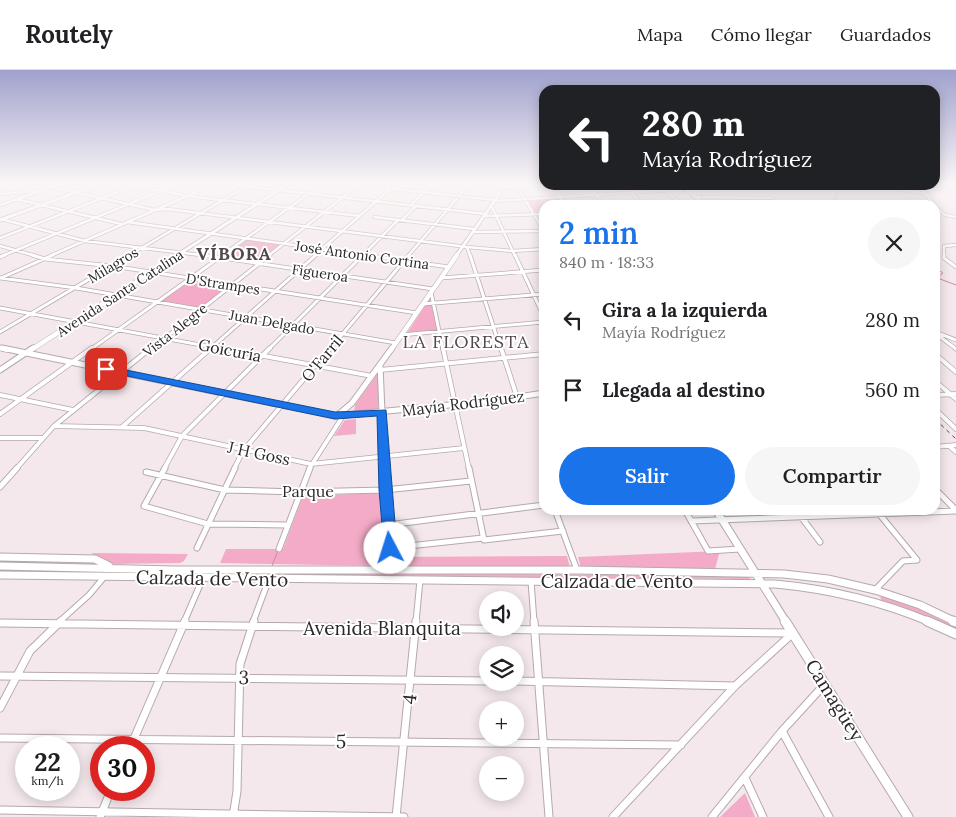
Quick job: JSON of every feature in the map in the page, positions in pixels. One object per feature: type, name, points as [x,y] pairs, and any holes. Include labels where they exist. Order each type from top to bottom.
[{"type":"main road","name":"Avenida Santa Catalina","points":[[0,370],[235,218]]},
{"type":"main road","points":[[335,416],[346,410],[380,368],[432,290],[465,247],[483,218]]},
{"type":"main road","name":"Mayía Rodríguez","points":[[0,348],[335,416],[539,394]]},
{"type":"main road","points":[[380,368],[382,412]]},
{"type":"main road","points":[[352,403],[350,412],[353,415]]},
{"type":"main road","name":"Camagüey","points":[[720,515],[908,817]]},
{"type":"main road","name":"Calzada de Vento","points":[[0,557],[95,559],[111,567]]},
{"type":"main road","name":"Calzada de Vento","points":[[0,566],[111,567],[175,570],[577,570],[756,573],[825,578],[875,590],[920,605],[956,622]]},
{"type":"main road","name":"Calzada de Vento","points":[[0,575],[762,583],[829,590],[876,602],[923,619],[956,634]]},
{"type":"main road","points":[[825,578],[829,590]]},
{"type":"main road","points":[[875,590],[876,602]]},
{"type":"street","points":[[0,238],[50,218]]},
{"type":"street","points":[[0,257],[95,218],[122,224]]},
{"type":"street","points":[[0,278],[137,218]]},
{"type":"street","name":"Milagros","points":[[0,332],[195,218]]},
{"type":"street","points":[[235,218],[465,247],[512,251],[539,249]]},
{"type":"street","points":[[0,414],[276,218]]},
{"type":"street","name":"Vista Alegre","points":[[0,487],[54,426],[316,218]]},
{"type":"street","points":[[122,427],[358,218]]},
{"type":"street","points":[[381,218],[474,231],[504,233],[539,230]]},
{"type":"street","points":[[287,525],[208,524],[144,506],[182,436],[381,236],[402,218]]},
{"type":"street","name":"O'Farril","points":[[197,548],[243,451],[439,218]]},
{"type":"street","points":[[496,218],[539,306]]},
{"type":"street","name":"Figueroa","points":[[1,219],[86,241],[183,252],[432,290]]},
{"type":"street","name":"José Antonio Cortina","points":[[128,222],[175,230],[449,266]]},
{"type":"street","points":[[955,266],[944,258],[944,246],[956,245]]},
{"type":"street","name":"D'Strampes","points":[[0,246],[45,259],[112,266],[417,313]]},
{"type":"street","points":[[465,247],[477,276],[517,397]]},
{"type":"street","points":[[441,278],[539,270]]},
{"type":"street","name":"Juan Delgado","points":[[0,278],[76,288],[396,343]]},
{"type":"street","points":[[432,290],[483,539]]},
{"type":"street","points":[[423,304],[539,294]]},
{"type":"street","name":"Goicuría","points":[[0,308],[372,376]]},
{"type":"street","points":[[401,335],[539,322]]},
{"type":"street","points":[[940,334],[956,340]]},
{"type":"street","points":[[940,336],[956,349]]},
{"type":"street","points":[[380,368],[447,364],[539,354]]},
{"type":"street","points":[[940,358],[956,372]]},
{"type":"street","points":[[940,385],[954,395],[956,399]]},
{"type":"street","points":[[0,395],[73,410]]},
{"type":"street","points":[[940,395],[954,395]]},
{"type":"street","points":[[382,412],[385,490],[390,548],[563,530]]},
{"type":"street","points":[[940,414],[956,429]]},
{"type":"street","points":[[279,549],[311,464],[343,416]]},
{"type":"street","name":"J H Goss","points":[[54,426],[144,428],[243,451],[311,464],[464,448]]},
{"type":"street","points":[[0,438],[43,438]]},
{"type":"street","points":[[940,447],[956,445]]},
{"type":"street","points":[[949,446],[956,452]]},
{"type":"street","name":"Parque","points":[[146,472],[225,490],[299,492],[385,490],[471,481]]},
{"type":"street","points":[[940,494],[956,510]]},
{"type":"street","points":[[388,525],[539,506]]},
{"type":"street","points":[[940,510],[956,510]]},
{"type":"street","points":[[557,515],[577,570]]},
{"type":"street","points":[[688,515],[708,551],[741,549]]},
{"type":"street","points":[[691,521],[832,515]]},
{"type":"street","points":[[875,590],[903,561],[917,560],[881,515]]},
{"type":"street","points":[[801,517],[820,542]]},
{"type":"street","points":[[0,708],[36,644],[86,600],[111,567]]},
{"type":"street","points":[[135,736],[203,578]]},
{"type":"street","points":[[234,815],[237,791],[239,677],[244,648],[269,579]]},
{"type":"street","name":"4","points":[[396,817],[420,580]]},
{"type":"street","points":[[530,581],[549,817]]},
{"type":"street","name":"Avenida Blanquita","points":[[0,624],[183,624],[251,627],[793,633]]},
{"type":"street","points":[[613,817],[735,686],[793,633]]},
{"type":"street","name":"3","points":[[0,676],[160,676],[479,681]]},
{"type":"street","points":[[524,681],[735,686]]},
{"type":"street","points":[[712,817],[782,731],[825,684]]},
{"type":"street","points":[[782,731],[829,817]]},
{"type":"street","name":"5","points":[[0,738],[90,738]]},
{"type":"street","name":"5","points":[[155,738],[681,745]]},
{"type":"street","points":[[745,778],[762,817]]},
{"type":"street","points":[[101,815],[107,801]]},
{"type":"street","points":[[0,810],[101,815],[404,817]]},
{"type":"shaded area","points":[[246,239],[283,244],[258,264],[219,258]]},
{"type":"shaded area","points":[[190,279],[230,286],[201,309],[159,302]]},
{"type":"shaded area","points":[[430,298],[438,330],[407,333]]},
{"type":"shaded area","points":[[378,373],[378,410],[354,413],[355,405]]},
{"type":"shaded area","points":[[356,419],[356,434],[334,436],[345,420]]},
{"type":"shaded area","points":[[380,493],[382,537],[386,552],[383,566],[220,563],[226,549],[283,549],[303,496]]},
{"type":"shaded area","points":[[720,551],[715,569],[581,568],[578,557]]},
{"type":"shaded area","points":[[91,553],[188,554],[184,561],[180,563],[110,564]]},
{"type":"shaded area","points":[[567,556],[570,568],[391,566],[392,557]]},
{"type":"shaded area","points":[[119,571],[746,576],[751,579],[118,573]]},
{"type":"shaded area","points":[[880,594],[906,602],[956,625],[956,632],[881,600]]},
{"type":"shaded area","points":[[745,793],[755,817],[720,817]]},
{"type":"waterway","points":[[940,271],[943,273],[940,275]]},
{"type":"waterway","points":[[940,279],[956,285]]},
{"type":"waterway","points":[[272,566],[277,553]]},
{"type":"railway","points":[[940,424],[956,439]]},
{"type":"district","name":"VÍBORA","points":[[234,254]]},
{"type":"district","name":"LA FLORESTA","points":[[466,342]]},
{"type":"route","points":[[106,369],[335,416],[382,412],[385,490],[390,548]]}]
